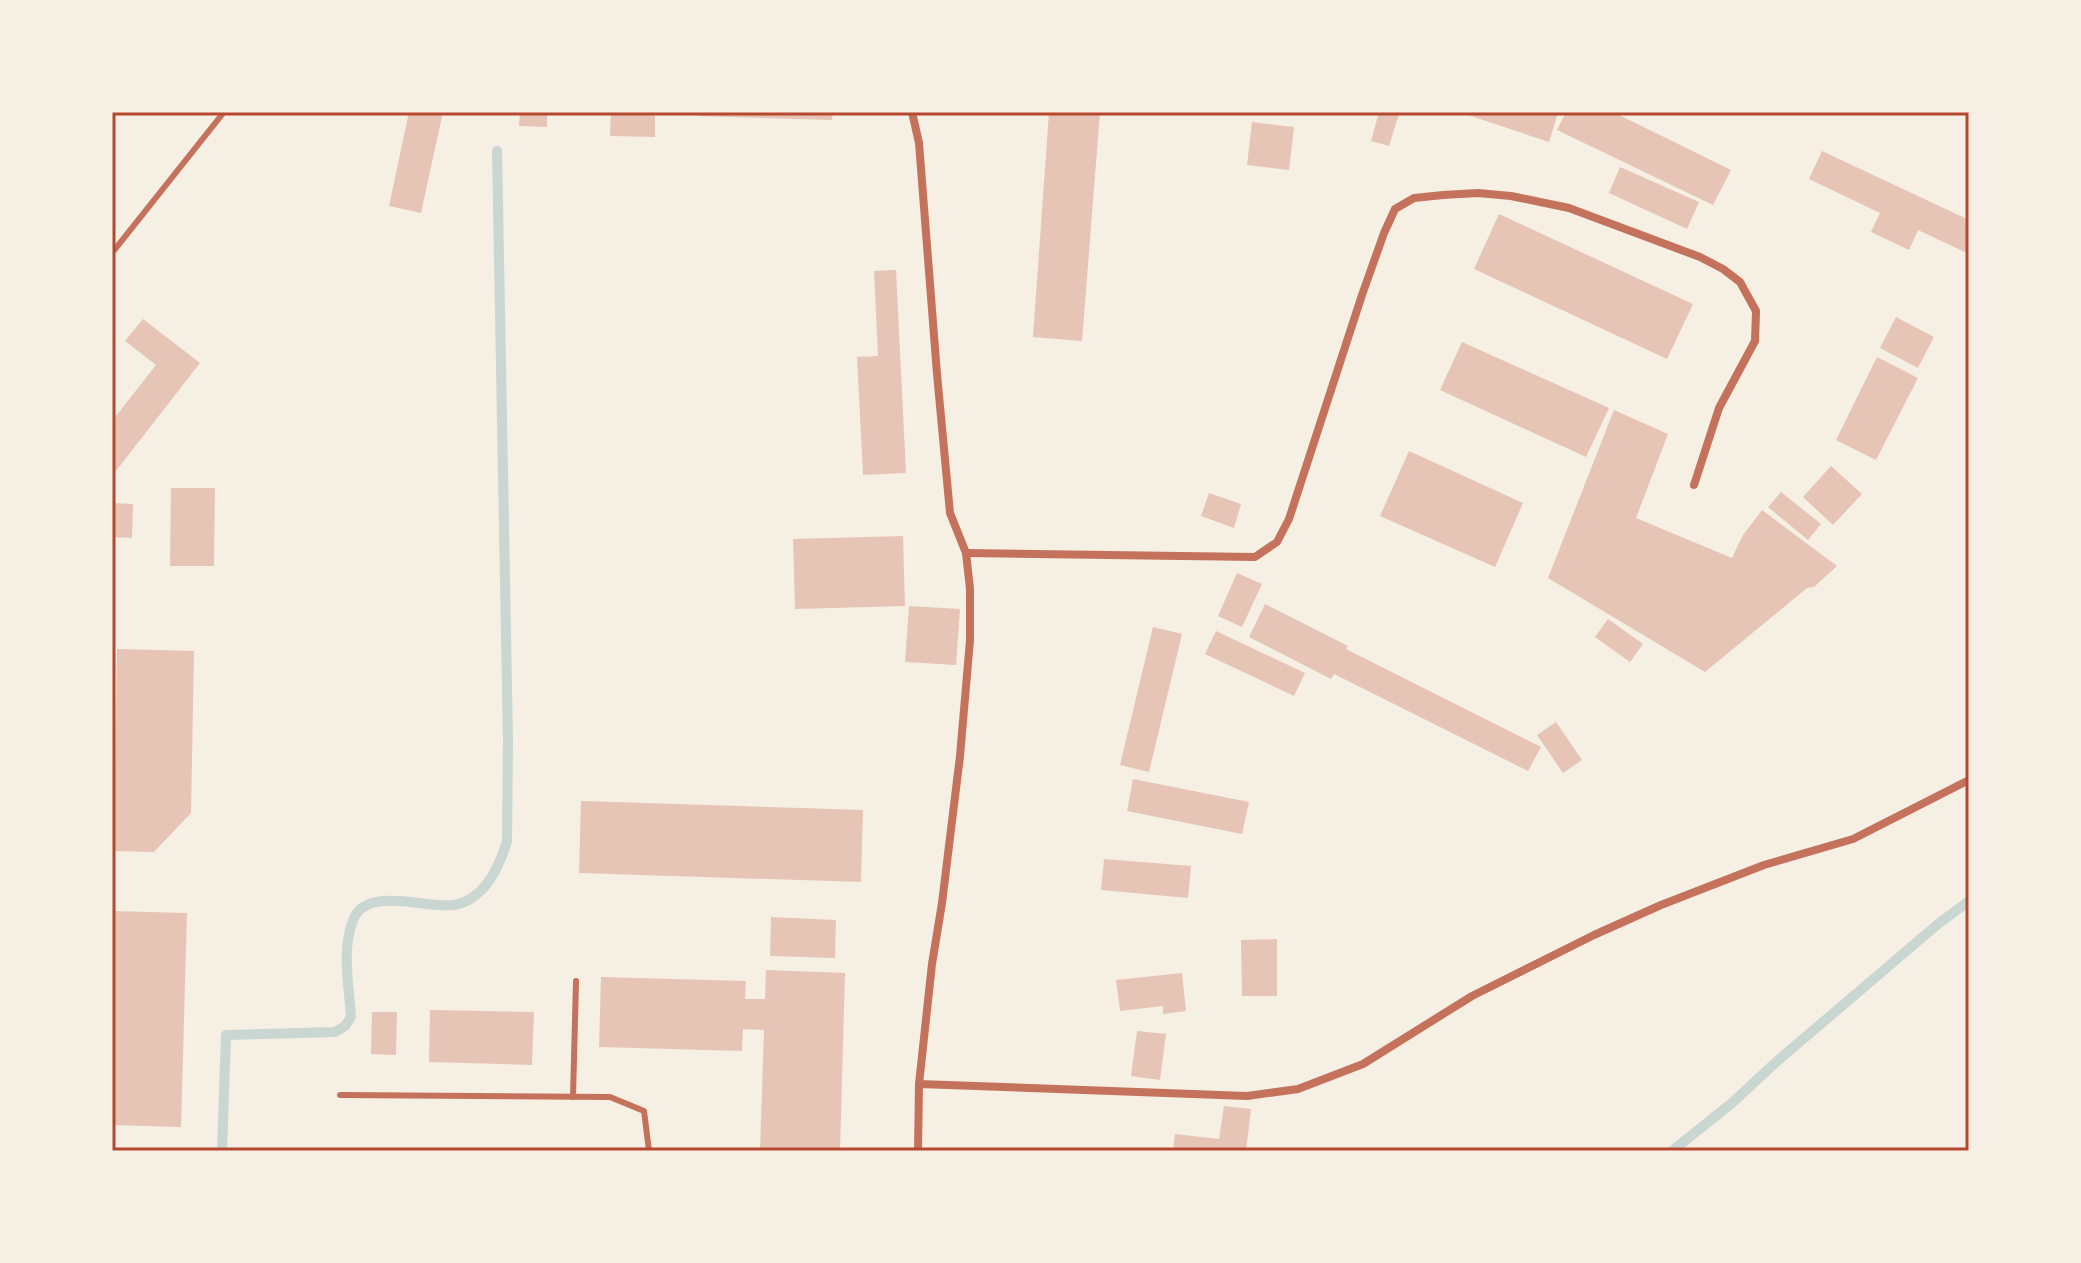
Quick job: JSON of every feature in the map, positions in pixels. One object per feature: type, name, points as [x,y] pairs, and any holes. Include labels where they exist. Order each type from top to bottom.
[{"type":"street","points":[[912,112],[919,143],[950,513],[966,553],[970,589],[970,640],[960,756],[919,1084],[918,1151]]},
{"type":"street","points":[[966,553],[1255,557],[1277,542],[1289,519],[1362,295],[1395,209],[1414,198],[1443,195],[1489,194],[1569,208],[1700,257],[1740,282],[1756,311],[1755,341],[1719,408],[1694,485]]},
{"type":"street","points":[[919,1084],[1247,1096],[1298,1089],[1363,1064],[1472,996],[1607,929],[1764,865],[1853,839],[1969,780]]},
{"type":"lane","points":[[112,253],[224,112]]},
{"type":"lane","points":[[573,1097],[576,981]]},
{"type":"lane","points":[[340,1095],[610,1097],[644,1111],[649,1151]]},
{"type":"building","points":[[409,112],[443,112],[421,213],[389,206]]},
{"type":"building","points":[[520,112],[547,112],[547,127],[519,126]]},
{"type":"building","points":[[611,112],[655,112],[655,137],[610,136]]},
{"type":"building","points":[[698,112],[833,112],[832,120],[698,116]]},
{"type":"building","points":[[1049,112],[1100,112],[1082,341],[1033,337]]},
{"type":"building","points":[[1379,112],[1399,114],[1389,146],[1371,141]]},
{"type":"building","points":[[1566,112],[1613,112],[1731,170],[1713,205],[1557,130]]},
{"type":"building","points":[[1462,113],[1558,113],[1549,142]]},
{"type":"building","points":[[1252,122],[1294,127],[1289,170],[1247,165]]},
{"type":"building","points":[[1822,151],[1969,220],[1969,254],[1918,230],[1909,250],[1871,232],[1880,213],[1809,179]]},
{"type":"building","points":[[1620,167],[1699,202],[1687,229],[1609,193]]},
{"type":"building","points":[[1499,214],[1693,304],[1667,359],[1474,269]]},
{"type":"building","points":[[896,270],[906,473],[863,475],[857,357],[878,356],[874,271]]},
{"type":"building","points":[[1896,317],[1934,337],[1918,368],[1880,348]]},
{"type":"building","points":[[143,319],[200,363],[112,476],[112,421],[156,365],[125,341]]},
{"type":"building","points":[[1462,342],[1609,408],[1586,457],[1440,390]]},
{"type":"building","points":[[1877,357],[1918,378],[1876,460],[1836,440]]},
{"type":"building","points":[[1614,410],[1668,434],[1636,518],[1732,558],[1743,535],[1762,510],[1837,566],[1705,672],[1548,578]]},
{"type":"building","points":[[1409,451],[1523,503],[1495,567],[1380,516]]},
{"type":"building","points":[[1831,466],[1862,494],[1833,525],[1803,497]]},
{"type":"building","points":[[171,488],[215,488],[214,566],[170,566]]},
{"type":"building","points":[[1781,492],[1821,524],[1808,540],[1768,507]]},
{"type":"building","points":[[1209,493],[1241,504],[1234,528],[1201,516]]},
{"type":"building","points":[[112,503],[133,504],[132,538],[112,537]]},
{"type":"building","points":[[903,536],[905,606],[795,609],[793,539]]},
{"type":"building","points":[[1237,573],[1262,584],[1242,627],[1218,616]]},
{"type":"building","points":[[1265,604],[1348,646],[1346,649],[1541,747],[1528,771],[1334,674],[1331,679],[1249,637]]},
{"type":"building","points":[[909,606],[960,609],[956,665],[905,662]]},
{"type":"building","points":[[1608,619],[1643,644],[1630,662],[1595,637]]},
{"type":"building","points":[[1153,627],[1182,634],[1149,772],[1120,765]]},
{"type":"building","points":[[1216,631],[1305,673],[1294,696],[1205,654]]},
{"type":"building","points":[[117,649],[194,651],[191,813],[154,852],[112,851]]},
{"type":"building","points":[[1556,722],[1582,760],[1563,773],[1537,735]]},
{"type":"building","points":[[1133,779],[1249,802],[1242,834],[1127,811]]},
{"type":"building","points":[[581,801],[863,810],[861,882],[579,873]]},
{"type":"building","points":[[1104,859],[1191,866],[1188,898],[1101,890]]},
{"type":"building","points":[[112,911],[187,913],[181,1127],[112,1125]]},
{"type":"building","points":[[771,917],[836,920],[835,958],[770,956]]},
{"type":"building","points":[[1277,939],[1277,996],[1242,996],[1241,940]]},
{"type":"building","points":[[766,970],[845,973],[840,1151],[760,1151],[764,1030],[743,1029],[742,1051],[599,1047],[601,977],[746,981],[745,999],[765,999]]},
{"type":"building","points":[[1182,973],[1186,1011],[1163,1014],[1163,1006],[1120,1011],[1116,980]]},
{"type":"building","points":[[430,1010],[534,1012],[532,1065],[429,1062]]},
{"type":"building","points":[[372,1012],[397,1012],[396,1055],[371,1054]]},
{"type":"building","points":[[1137,1031],[1166,1034],[1160,1080],[1131,1076]]},
{"type":"building","points":[[1224,1106],[1251,1109],[1246,1151],[1173,1151],[1175,1134],[1219,1139]]},
{"type":"waterway","points":[[222,1151],[226,1035],[335,1032],[345,1026],[351,1017],[348,941],[354,918],[361,908],[385,901],[443,905],[465,902],[489,881],[507,841],[508,742],[497,151]]},
{"type":"waterway","points":[[1672,1151],[1969,901]]}]
